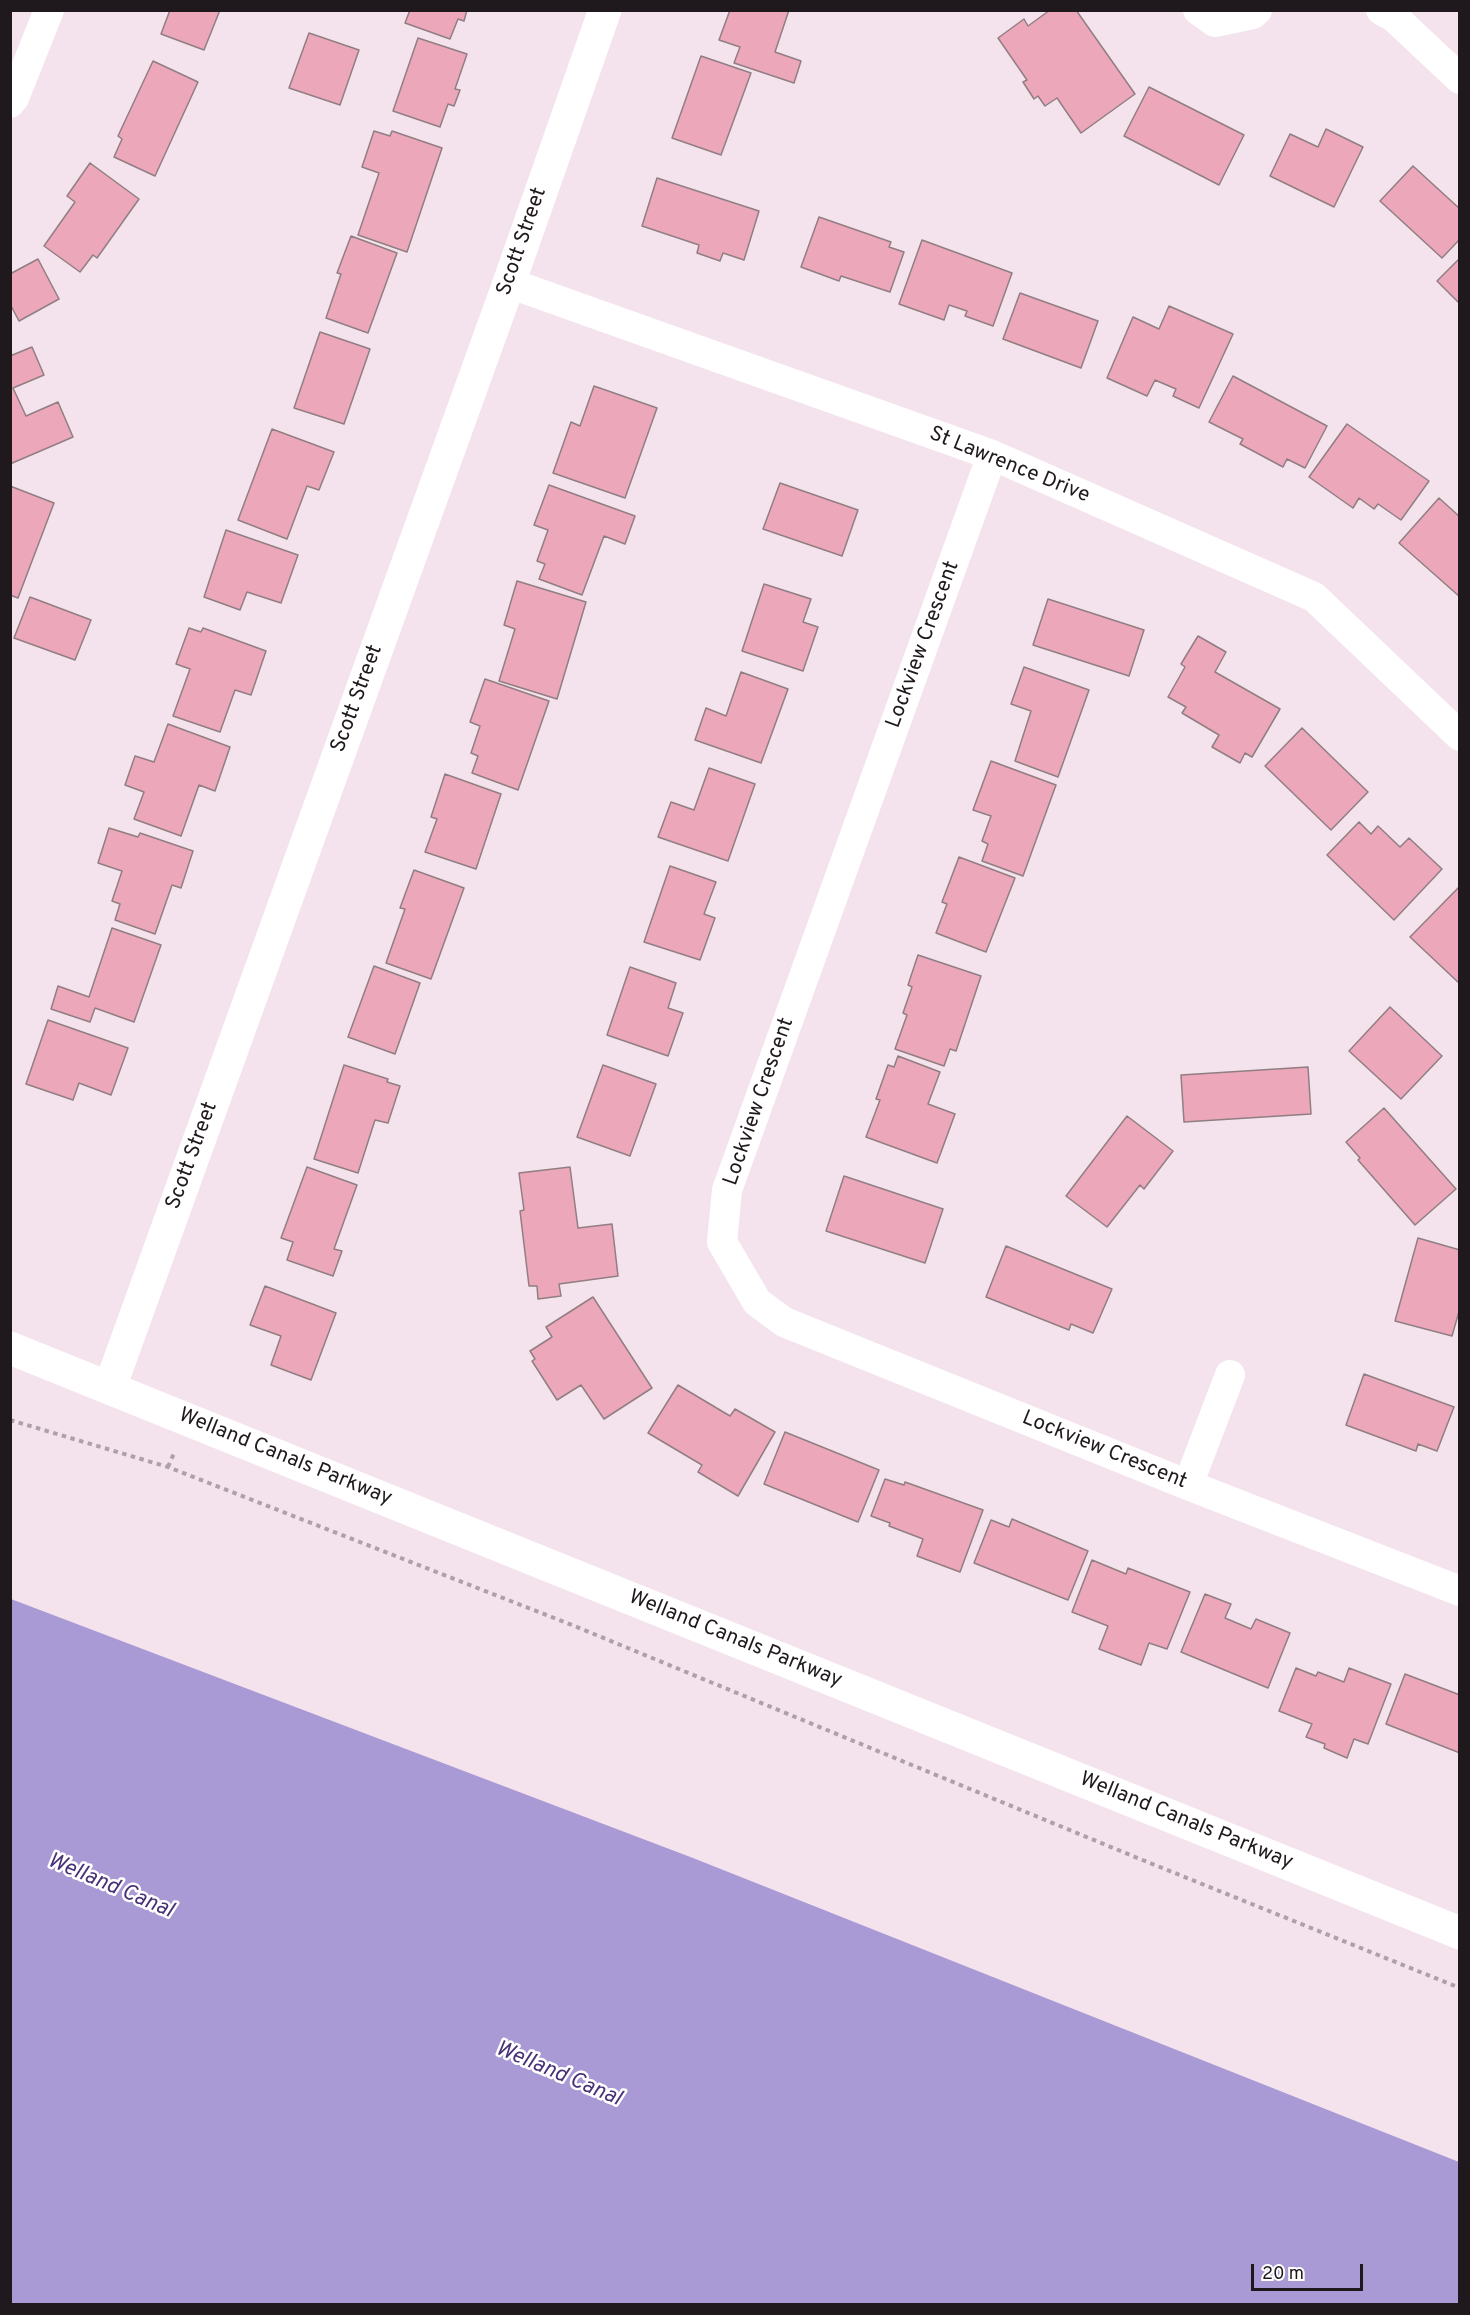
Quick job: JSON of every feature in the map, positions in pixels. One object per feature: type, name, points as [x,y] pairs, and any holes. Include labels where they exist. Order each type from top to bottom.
[{"type":"main road","name":"Scott Street","points":[[110,1387],[509,283],[605,10]]},
{"type":"main road","name":"Welland Canals Parkway","points":[[10,1348],[1460,1933]]},
{"type":"street","points":[[10,103],[49,10]]},
{"type":"street","points":[[1198,10],[1215,22],[1253,14],[1257,10]]},
{"type":"street","points":[[1381,10],[1394,17],[1460,79]]},
{"type":"street","name":"St Lawrence Drive","points":[[509,283],[992,456],[1314,597],[1460,736]]},
{"type":"street","name":"Lockview Crescent","points":[[992,456],[727,1190],[722,1242],[757,1302],[784,1322],[1188,1485],[1460,1591]]},
{"type":"street","points":[[1188,1485],[1230,1375]]},
{"type":"path","points":[[10,1420],[168,1467],[572,1625],[1460,1988]]},
{"type":"water","name":"Welland Canal","points":[[11,1599],[693,1858],[1459,2162],[1459,2304],[11,2304]]},
{"type":"building","points":[[170,10],[220,10],[204,50],[161,34]]},
{"type":"building","points":[[410,10],[467,10],[464,21],[458,19],[450,39],[405,23]]},
{"type":"building","points":[[730,10],[789,10],[775,52],[801,61],[794,83],[734,63],[740,47],[719,40]]},
{"type":"building","points":[[1050,10],[1076,10],[1135,94],[1081,133],[1057,98],[1045,106],[1038,96],[1034,99],[1023,82],[1027,80],[998,38],[1024,19],[1028,26]]},
{"type":"building","points":[[309,33],[359,50],[340,105],[289,88]]},
{"type":"building","points":[[418,38],[467,54],[455,89],[460,90],[454,106],[448,104],[440,127],[393,111]]},
{"type":"building","points":[[701,56],[751,73],[721,155],[672,138]]},
{"type":"building","points":[[153,61],[198,82],[155,176],[114,157],[122,139],[118,136]]},
{"type":"building","points":[[1149,87],[1244,135],[1219,185],[1124,136]]},
{"type":"building","points":[[1326,129],[1363,147],[1334,207],[1270,176],[1290,134],[1318,147]]},
{"type":"building","points":[[374,131],[390,136],[392,131],[442,148],[407,252],[358,235],[379,173],[362,167]]},
{"type":"building","points":[[90,163],[139,199],[97,258],[93,255],[80,272],[44,246],[75,202],[67,196]]},
{"type":"building","points":[[1413,166],[1460,209],[1460,239],[1442,258],[1380,201]]},
{"type":"building","points":[[657,178],[759,211],[744,260],[723,253],[720,261],[697,253],[699,245],[642,226]]},
{"type":"building","points":[[819,217],[891,242],[889,247],[904,252],[890,292],[841,276],[839,281],[801,267]]},
{"type":"building","points":[[351,236],[397,253],[368,333],[326,318],[341,274],[337,273]]},
{"type":"building","points":[[922,240],[1012,273],[993,326],[965,316],[967,311],[949,305],[944,320],[899,304]]},
{"type":"building","points":[[1460,258],[1460,304],[1437,281]]},
{"type":"building","points":[[38,259],[59,299],[19,321],[10,304],[10,274]]},
{"type":"building","points":[[1020,293],[1098,321],[1081,368],[1003,339]]},
{"type":"building","points":[[1169,306],[1233,334],[1199,408],[1173,396],[1176,389],[1155,380],[1147,396],[1107,378],[1133,317],[1159,329]]},
{"type":"building","points":[[320,332],[370,349],[344,424],[294,408]]},
{"type":"building","points":[[32,347],[44,375],[13,388],[26,416],[58,402],[73,437],[10,464],[10,356]]},
{"type":"building","points":[[1233,376],[1327,426],[1305,468],[1287,459],[1283,467],[1240,444],[1243,439],[1209,422]]},
{"type":"building","points":[[594,386],[657,408],[625,498],[553,473],[571,422],[580,426]]},
{"type":"building","points":[[1347,424],[1429,481],[1401,520],[1378,504],[1374,509],[1359,498],[1353,508],[1309,477]]},
{"type":"building","points":[[272,429],[334,452],[319,490],[307,486],[287,539],[238,520]]},
{"type":"building","points":[[780,483],[858,510],[842,556],[763,529]]},
{"type":"building","points":[[549,485],[635,516],[625,544],[604,536],[582,595],[539,579],[545,564],[537,561],[548,530],[534,525]]},
{"type":"building","points":[[10,486],[54,503],[18,598],[10,595]]},
{"type":"building","points":[[1439,498],[1460,517],[1460,597],[1399,543]]},
{"type":"building","points":[[226,530],[298,555],[281,603],[247,592],[240,610],[204,597]]},
{"type":"building","points":[[517,581],[586,602],[557,699],[499,681],[515,629],[504,625]]},
{"type":"building","points":[[764,584],[811,599],[803,622],[818,627],[803,671],[742,651]]},
{"type":"building","points":[[30,597],[91,620],[75,660],[14,638]]},
{"type":"building","points":[[1048,599],[1144,630],[1129,676],[1033,645]]},
{"type":"building","points":[[189,628],[201,632],[203,628],[266,651],[251,695],[235,690],[220,732],[173,716],[190,669],[176,664]]},
{"type":"building","points":[[1198,636],[1226,652],[1215,672],[1280,709],[1252,757],[1245,753],[1240,763],[1212,747],[1219,735],[1182,713],[1186,707],[1168,697],[1185,667],[1181,664]]},
{"type":"building","points":[[1024,667],[1089,690],[1058,777],[1015,761],[1031,711],[1011,704]]},
{"type":"building","points":[[741,672],[788,689],[761,763],[695,740],[706,708],[726,716]]},
{"type":"building","points":[[485,679],[549,701],[518,790],[472,773],[478,756],[471,753],[480,726],[470,722]]},
{"type":"building","points":[[168,724],[230,747],[215,791],[199,785],[181,836],[134,819],[144,792],[125,785],[135,756],[154,762]]},
{"type":"building","points":[[1302,728],[1368,792],[1331,830],[1265,766]]},
{"type":"building","points":[[991,761],[1056,785],[1023,876],[982,861],[988,844],[982,841],[991,816],[973,810]]},
{"type":"building","points":[[709,768],[755,784],[728,861],[658,837],[671,802],[694,810]]},
{"type":"building","points":[[445,774],[501,794],[476,869],[425,852],[437,819],[431,817]]},
{"type":"building","points":[[1359,822],[1371,834],[1378,826],[1400,847],[1409,838],[1442,869],[1394,920],[1327,855]]},
{"type":"building","points":[[109,828],[138,837],[140,833],[193,851],[181,888],[172,885],[155,934],[115,920],[120,904],[112,901],[122,871],[98,863]]},
{"type":"building","points":[[959,857],[1015,878],[986,952],[936,933],[947,904],[942,902]]},
{"type":"building","points":[[670,866],[716,882],[704,914],[715,918],[700,960],[644,942]]},
{"type":"building","points":[[414,870],[464,888],[431,979],[386,963],[405,909],[400,908]]},
{"type":"building","points":[[1460,886],[1460,984],[1410,937]]},
{"type":"building","points":[[112,928],[161,945],[134,1022],[95,1008],[90,1022],[51,1009],[58,986],[89,997]]},
{"type":"building","points":[[918,955],[981,976],[956,1051],[950,1049],[944,1066],[895,1049],[907,1015],[903,1013],[912,987],[908,985]]},
{"type":"building","points":[[374,966],[420,983],[395,1054],[348,1037]]},
{"type":"building","points":[[630,967],[676,983],[668,1008],[683,1013],[668,1056],[607,1035]]},
{"type":"building","points":[[1390,1007],[1442,1056],[1401,1099],[1349,1051]]},
{"type":"building","points":[[48,1020],[128,1048],[111,1095],[79,1083],[73,1100],[26,1084]]},
{"type":"building","points":[[898,1056],[940,1072],[928,1104],[955,1114],[937,1163],[866,1137],[880,1100],[876,1099],[888,1065],[894,1067]]},
{"type":"building","points":[[344,1065],[388,1079],[387,1082],[400,1086],[388,1123],[375,1120],[358,1173],[314,1159]]},
{"type":"building","points":[[603,1065],[656,1084],[630,1156],[577,1137]]},
{"type":"building","points":[[1308,1067],[1311,1114],[1184,1122],[1181,1075]]},
{"type":"building","points":[[1384,1108],[1456,1189],[1415,1225],[1358,1160],[1360,1158],[1346,1142]]},
{"type":"building","points":[[1127,1116],[1173,1151],[1144,1189],[1140,1185],[1107,1227],[1066,1196]]},
{"type":"building","points":[[307,1167],[357,1185],[334,1249],[342,1251],[333,1276],[287,1260],[293,1242],[281,1238]]},
{"type":"building","points":[[570,1167],[578,1228],[612,1224],[618,1276],[559,1284],[561,1296],[538,1299],[537,1286],[529,1286],[520,1211],[524,1210],[519,1173]]},
{"type":"building","points":[[844,1176],[943,1209],[925,1263],[826,1231]]},
{"type":"building","points":[[1418,1238],[1460,1250],[1460,1308],[1452,1336],[1395,1321]]},
{"type":"building","points":[[1006,1246],[1112,1289],[1093,1333],[1071,1324],[1069,1330],[986,1297]]},
{"type":"building","points":[[265,1286],[336,1313],[311,1380],[271,1365],[281,1336],[250,1325]]},
{"type":"building","points":[[593,1297],[652,1388],[604,1419],[581,1385],[557,1400],[532,1361],[535,1359],[530,1351],[552,1337],[546,1327]]},
{"type":"building","points":[[1364,1374],[1454,1407],[1437,1451],[1418,1444],[1416,1451],[1346,1425]]},
{"type":"building","points":[[678,1385],[730,1416],[735,1409],[775,1432],[738,1496],[698,1472],[702,1465],[648,1433]]},
{"type":"building","points":[[785,1432],[879,1470],[858,1522],[764,1484]]},
{"type":"building","points":[[885,1479],[904,1485],[905,1482],[983,1510],[960,1572],[917,1556],[923,1539],[889,1526],[890,1523],[871,1516]]},
{"type":"building","points":[[1012,1519],[1088,1551],[1068,1600],[974,1563],[991,1520],[1009,1527]]},
{"type":"building","points":[[1092,1560],[1126,1574],[1128,1568],[1190,1592],[1167,1649],[1149,1643],[1141,1665],[1099,1649],[1108,1626],[1072,1612]]},
{"type":"building","points":[[1205,1594],[1231,1604],[1225,1618],[1251,1629],[1256,1619],[1290,1633],[1268,1688],[1181,1652]]},
{"type":"building","points":[[1296,1668],[1316,1676],[1318,1672],[1344,1682],[1349,1668],[1391,1684],[1368,1744],[1354,1739],[1347,1758],[1324,1748],[1325,1744],[1306,1737],[1312,1724],[1279,1711]]},
{"type":"building","points":[[1405,1674],[1460,1695],[1460,1753],[1386,1724]]}]
